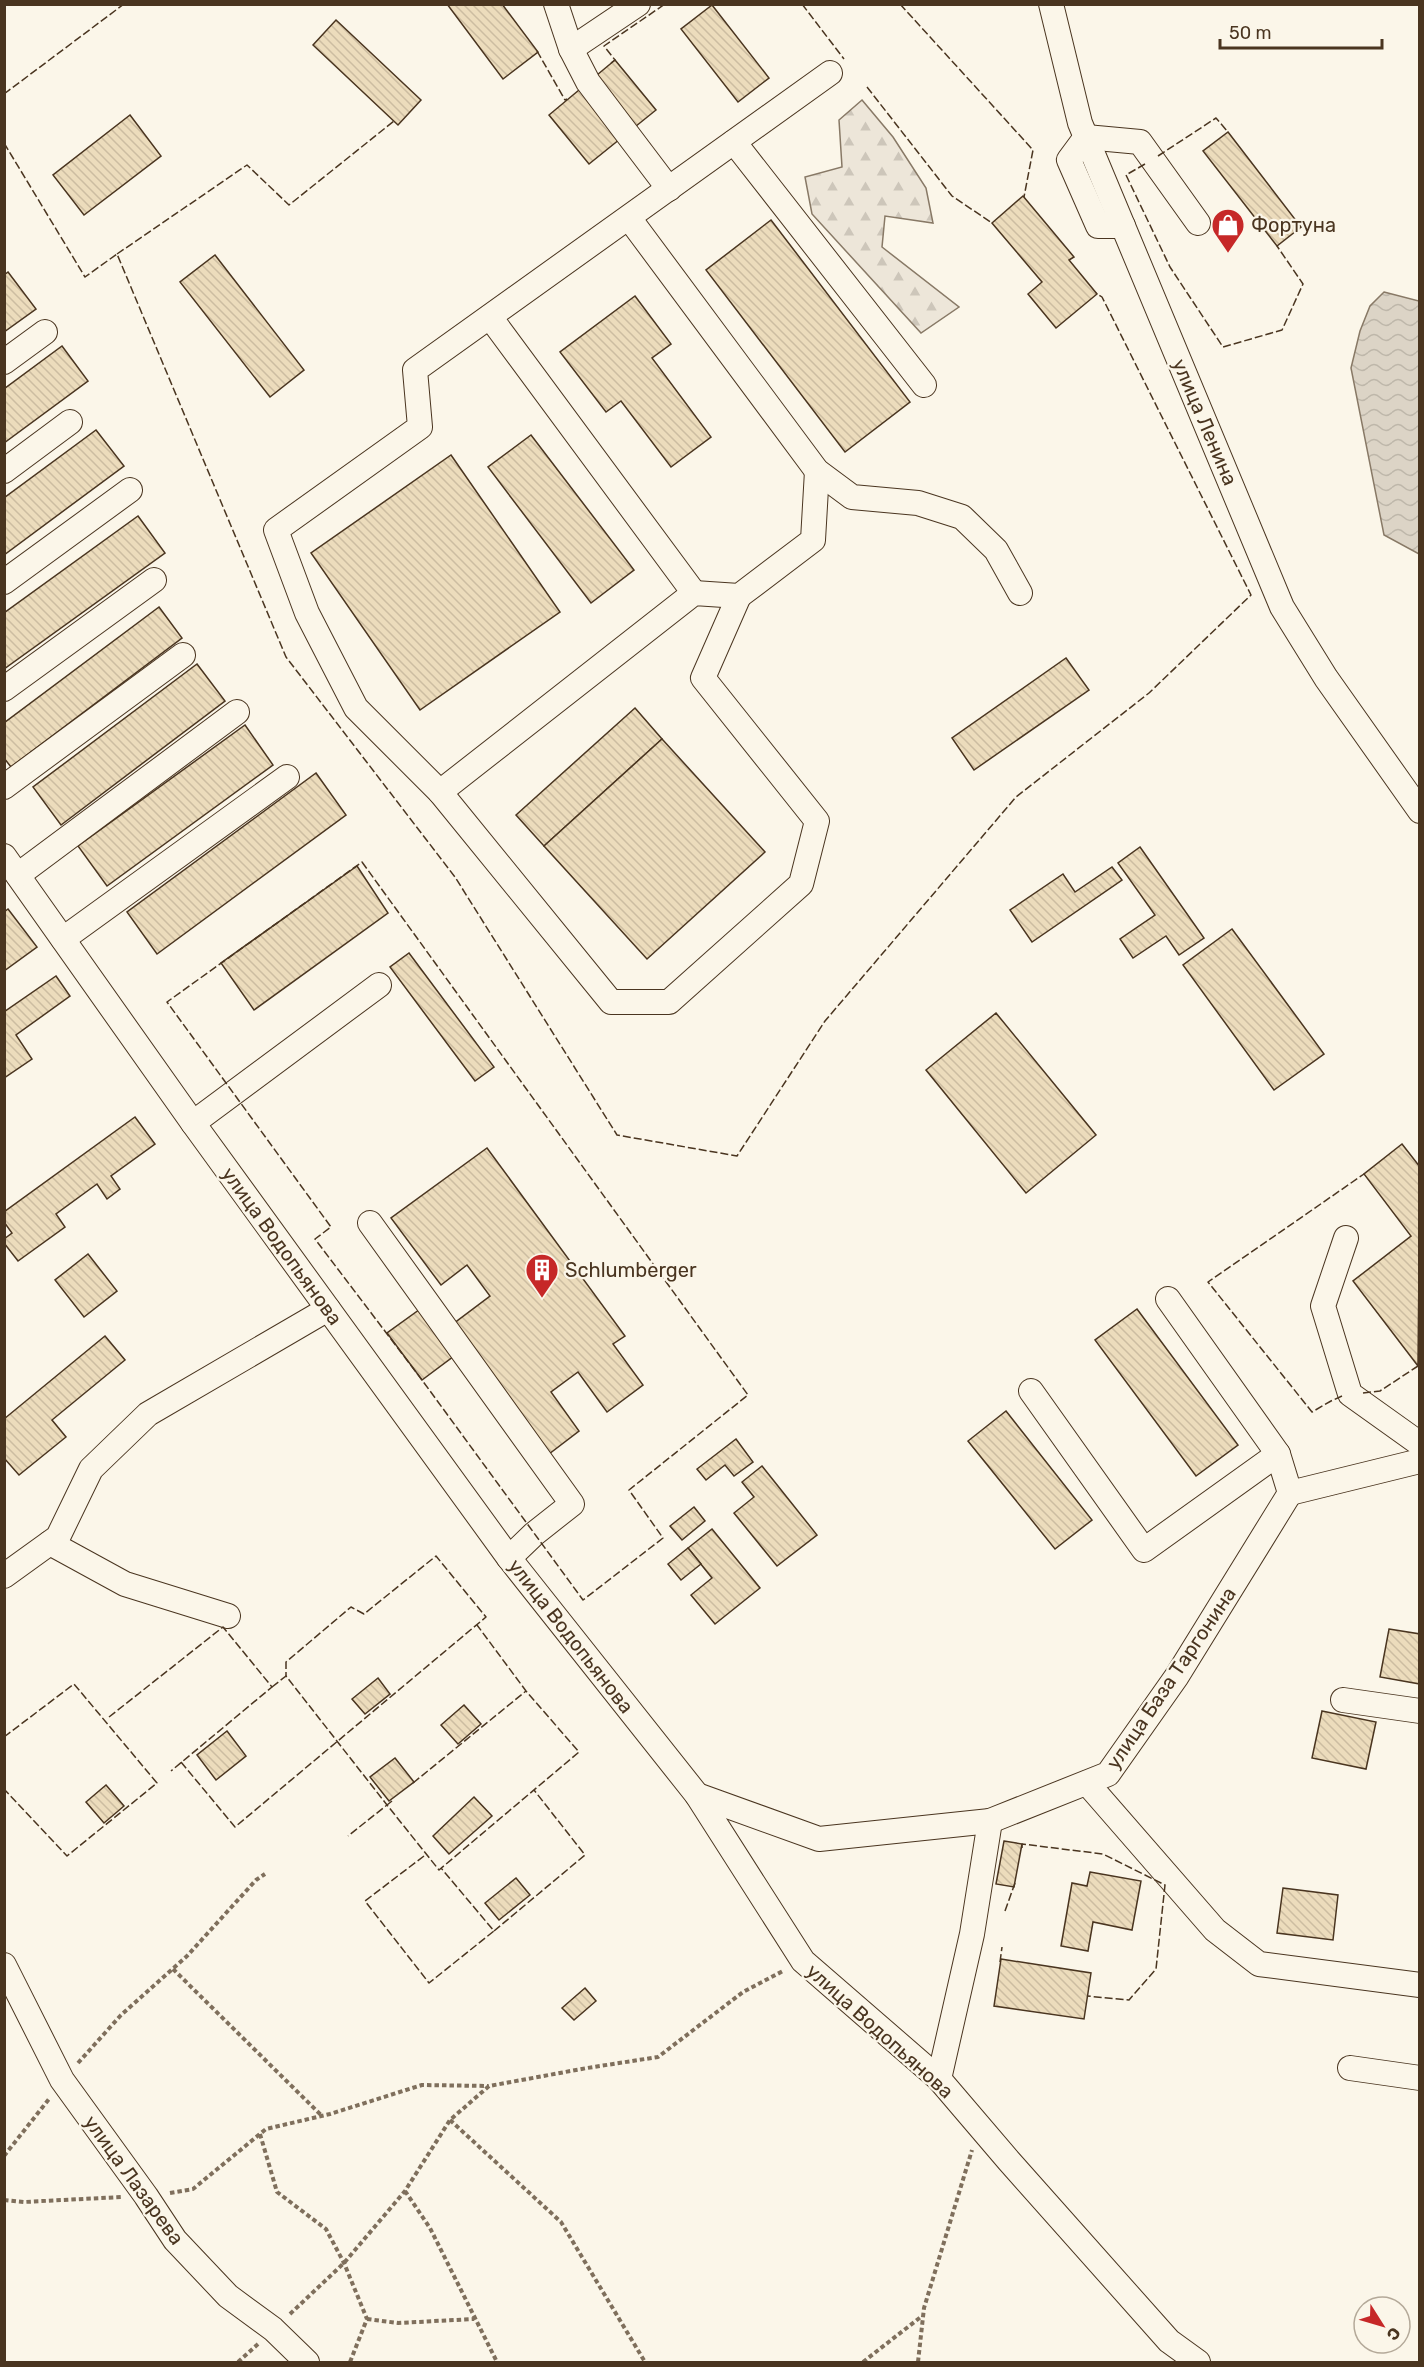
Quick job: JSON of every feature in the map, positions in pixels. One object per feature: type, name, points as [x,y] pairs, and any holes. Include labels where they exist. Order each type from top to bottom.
[{"type":"street","points":[[556,4],[571,49],[588,82],[669,189]]},
{"type":"street","points":[[571,49],[638,4]]},
{"type":"street","name":"улица Ленина","points":[[1051,4],[1080,123],[1282,607],[1326,678],[1419,811]]},
{"type":"street","points":[[817,471],[813,540],[739,596],[703,678],[817,821],[801,884],[669,1002],[611,1002],[440,792],[356,708],[307,613],[276,530],[420,427],[415,370],[830,73]]},
{"type":"street","points":[[1086,137],[1140,142],[1198,223]]},
{"type":"street","points":[[734,142],[924,384]]},
{"type":"street","points":[[629,218],[817,471],[852,497],[918,503],[962,517],[996,550],[1020,592]]},
{"type":"street","points":[[490,317],[694,593]]},
{"type":"street","points":[[4,362],[45,332]]},
{"type":"street","points":[[4,471],[70,422]]},
{"type":"street","points":[[4,582],[130,490]]},
{"type":"street","points":[[4,689],[154,580]]},
{"type":"street","points":[[440,792],[694,593],[739,596]]},
{"type":"street","points":[[4,787],[183,655]]},
{"type":"street","points":[[11,865],[237,712]]},
{"type":"street","points":[[63,939],[286,777]]},
{"type":"street","name":"улица Водопьянова","points":[[11,865],[193,1122],[509,1558],[697,1795],[803,1961],[939,2079],[1169,2341],[1198,2362]]},
{"type":"street","points":[[193,1122],[379,985]]},
{"type":"street","points":[[370,1223],[572,1503],[509,1558]]},
{"type":"street","points":[[1346,1238],[1323,1306],[1350,1394],[1419,1444]]},
{"type":"street","points":[[1168,1299],[1278,1455],[1290,1493],[1419,1461]]},
{"type":"street","points":[[4,1576],[58,1537],[91,1469],[148,1413],[328,1308]]},
{"type":"street","points":[[1030,1391],[1144,1550],[1278,1455]]},
{"type":"street","name":"улица База Таргонина","points":[[697,1795],[819,1839],[990,1821],[1108,1774],[1177,1676],[1290,1493]]},
{"type":"street","points":[[50,1543],[124,1584],[228,1616]]},
{"type":"street","points":[[1343,1700],[1419,1711]]},
{"type":"street","points":[[1087,1783],[1215,1930],[1259,1964],[1419,1985]]},
{"type":"street","points":[[939,2079],[972,1934],[990,1821]]},
{"type":"street","name":"улица Лазарева","points":[[4,1965],[62,2080],[175,2240],[228,2296],[273,2329],[306,2362]]},
{"type":"street","points":[[1350,2068],[1419,2078]]},
{"type":"path","points":[[4,2156],[21,2137],[62,2080],[121,2015],[172,1969],[256,1880],[265,1874]]},
{"type":"path","points":[[4,2200],[24,2202],[146,2196],[193,2189],[266,2129],[322,2116],[422,2085],[489,2086],[658,2058],[743,1992],[803,1961]]},
{"type":"path","points":[[172,1969],[322,2116]]},
{"type":"path","points":[[238,2362],[344,2263],[405,2192],[450,2120],[489,2086]]},
{"type":"path","points":[[450,2120],[561,2222],[645,2362]]},
{"type":"path","points":[[918,2362],[923,2316],[980,2126]]},
{"type":"path","points":[[260,2134],[277,2192],[326,2229],[344,2263],[367,2319],[350,2362]]},
{"type":"path","points":[[405,2192],[430,2228],[497,2362]]},
{"type":"path","points":[[863,2362],[923,2316]]},
{"type":"path","points":[[367,2319],[398,2323],[474,2319]]},
{"type":"green space","points":[[862,100],[893,137],[926,188],[933,223],[885,216],[882,247],[959,307],[921,333],[812,214],[805,177],[842,167],[839,120]]},
{"type":"water","points":[[1384,292],[1419,301],[1419,554],[1384,535],[1351,368],[1360,331],[1370,306]]},
{"type":"building","points":[[447,4],[502,4],[538,52],[503,79]]},
{"type":"building","points":[[712,5],[769,78],[738,102],[681,29]]},
{"type":"building","points":[[336,20],[421,100],[398,125],[313,45]]},
{"type":"building","points":[[615,60],[656,110],[589,164],[549,115]]},
{"type":"building","points":[[130,115],[161,156],[84,215],[53,175]]},
{"type":"building","points":[[1228,132],[1301,227],[1277,246],[1203,151]]},
{"type":"building","points":[[1023,196],[1074,257],[1069,260],[1097,294],[1056,328],[1028,294],[1042,282],[992,223]]},
{"type":"building","points":[[771,220],[910,402],[845,452],[706,270]]},
{"type":"building","points":[[215,255],[304,370],[270,397],[180,282]]},
{"type":"building","points":[[8,272],[36,309],[4,332],[4,275]]},
{"type":"building","points":[[635,296],[671,344],[652,358],[711,437],[671,467],[621,401],[606,412],[560,352]]},
{"type":"building","points":[[62,346],[88,381],[4,443],[4,389]]},
{"type":"building","points":[[96,430],[124,466],[4,555],[4,498]]},
{"type":"building","points":[[531,435],[634,570],[591,603],[488,467]]},
{"type":"building","points":[[451,455],[560,612],[420,710],[311,553]]},
{"type":"building","points":[[138,516],[165,553],[4,669],[4,613]]},
{"type":"building","points":[[159,607],[182,638],[11,767],[4,758],[4,723]]},
{"type":"building","points":[[1066,658],[1089,690],[974,770],[952,738]]},
{"type":"building","points":[[197,664],[225,701],[61,825],[33,787]]},
{"type":"building","points":[[635,708],[662,739],[544,846],[516,815]]},
{"type":"building","points":[[245,725],[273,765],[107,886],[78,846]]},
{"type":"building","points":[[662,739],[765,852],[647,959],[544,846]]},
{"type":"building","points":[[316,773],[346,815],[157,954],[127,912]]},
{"type":"building","points":[[1140,847],[1204,938],[1179,955],[1166,936],[1133,958],[1120,939],[1155,915],[1118,863]]},
{"type":"building","points":[[357,866],[388,913],[254,1010],[221,963]]},
{"type":"building","points":[[1112,867],[1122,880],[1032,942],[1010,910],[1063,874],[1075,892]]},
{"type":"building","points":[[8,909],[37,947],[4,971],[4,912]]},
{"type":"building","points":[[1232,929],[1324,1054],[1274,1090],[1183,965]]},
{"type":"building","points":[[409,953],[494,1067],[475,1081],[390,967]]},
{"type":"building","points":[[56,976],[70,996],[16,1035],[32,1059],[4,1078],[4,1012]]},
{"type":"building","points":[[996,1013],[1096,1135],[1026,1193],[926,1070]]},
{"type":"building","points":[[135,1117],[155,1144],[111,1176],[120,1189],[107,1199],[97,1184],[56,1214],[65,1227],[18,1261],[4,1243],[4,1239],[12,1233],[4,1222],[4,1212]]},
{"type":"building","points":[[1402,1144],[1420,1167],[1418,1366],[1353,1281],[1411,1236],[1364,1174]]},
{"type":"building","name":"Schlumberger","points":[[487,1148],[625,1336],[613,1344],[643,1385],[607,1412],[578,1372],[551,1392],[579,1431],[549,1454],[453,1324],[490,1296],[467,1265],[441,1285],[391,1218]]},
{"type":"building","points":[[88,1254],[117,1291],[84,1317],[55,1280]]},
{"type":"building","points":[[423,1307],[458,1353],[422,1380],[387,1333]]},
{"type":"building","points":[[1137,1309],[1238,1445],[1196,1476],[1095,1340]]},
{"type":"building","points":[[105,1336],[125,1360],[52,1420],[66,1437],[19,1475],[4,1458],[4,1419]]},
{"type":"building","points":[[1006,1411],[1092,1520],[1055,1549],[968,1441]]},
{"type":"building","points":[[736,1439],[753,1462],[734,1476],[725,1465],[706,1480],[697,1469]]},
{"type":"building","points":[[762,1466],[817,1535],[777,1566],[734,1513],[754,1497],[742,1482]]},
{"type":"building","points":[[694,1507],[705,1521],[682,1540],[670,1526]]},
{"type":"building","points":[[712,1529],[760,1588],[715,1624],[691,1595],[712,1578],[688,1548]]},
{"type":"building","points":[[688,1548],[701,1564],[681,1580],[668,1564]]},
{"type":"building","points":[[1389,1629],[1420,1634],[1420,1684],[1380,1677]]},
{"type":"building","points":[[378,1678],[390,1694],[365,1714],[352,1699]]},
{"type":"building","points":[[464,1705],[481,1724],[458,1744],[441,1725]]},
{"type":"building","points":[[1322,1711],[1376,1722],[1366,1769],[1312,1758]]},
{"type":"building","points":[[227,1731],[246,1756],[216,1780],[197,1755]]},
{"type":"building","points":[[395,1758],[414,1782],[389,1801],[370,1777]]},
{"type":"building","points":[[106,1785],[124,1806],[104,1823],[86,1802]]},
{"type":"building","points":[[474,1797],[492,1816],[449,1854],[433,1836]]},
{"type":"building","points":[[1004,1841],[1022,1844],[1014,1887],[996,1884]]},
{"type":"building","points":[[1090,1872],[1141,1881],[1132,1930],[1093,1922],[1088,1951],[1061,1946],[1072,1883],[1087,1886]]},
{"type":"building","points":[[516,1878],[530,1895],[499,1920],[485,1903]]},
{"type":"building","points":[[1283,1888],[1338,1895],[1333,1940],[1277,1933]]},
{"type":"building","points":[[1001,1959],[1091,1973],[1084,2019],[994,2006]]},
{"type":"building","points":[[585,1988],[596,2001],[574,2020],[562,2008]]},
{"type":"fence","points":[[4,94],[124,4]]},
{"type":"fence","points":[[611,63],[615,60],[604,46],[665,4]]},
{"type":"fence","points":[[802,4],[844,59]]},
{"type":"fence","points":[[900,4],[1033,150],[1024,197]]},
{"type":"fence","points":[[537,51],[565,100],[567,99]]},
{"type":"fence","points":[[867,87],[952,196],[992,223]]},
{"type":"fence","points":[[1158,156],[1216,118],[1228,132]]},
{"type":"fence","points":[[117,254],[247,165],[289,205],[394,121]]},
{"type":"fence","points":[[4,143],[85,277],[117,254],[286,657],[455,877],[617,1135],[737,1156],[825,1021],[1016,797],[1149,693],[1251,595],[1102,297],[1096,293]]},
{"type":"fence","points":[[1145,164],[1126,175],[1170,267],[1223,347],[1282,330],[1303,284],[1277,246]]},
{"type":"fence","points":[[362,862],[748,1395],[629,1490],[663,1538],[583,1600],[422,1380],[315,1239],[331,1227],[167,1002],[362,862]]},
{"type":"fence","points":[[1342,1396],[1312,1412],[1208,1282],[1364,1174]]},
{"type":"fence","points":[[1363,1393],[1380,1391],[1418,1366]]},
{"type":"fence","points":[[181,1762],[235,1827],[486,1617],[436,1556],[364,1614],[351,1607],[286,1662],[286,1676]]},
{"type":"fence","points":[[392,1801],[387,1805],[439,1870],[579,1752],[526,1691],[477,1625]]},
{"type":"fence","points":[[109,1717],[223,1627],[272,1687],[171,1771]]},
{"type":"fence","points":[[272,1687],[286,1676],[387,1805],[348,1836]]},
{"type":"fence","points":[[4,1737],[74,1684],[157,1783],[67,1856],[4,1789]]},
{"type":"fence","points":[[413,1783],[526,1691]]},
{"type":"fence","points":[[494,1931],[585,1855],[534,1790]]},
{"type":"fence","points":[[1022,1848],[1022,1844],[1103,1854],[1165,1885],[1156,1969],[1129,2000],[1087,1996]]},
{"type":"fence","points":[[424,1856],[365,1901],[429,1983],[494,1931],[441,1868]]},
{"type":"fence","points":[[1005,1911],[1015,1883]]},
{"type":"fence","points":[[1000,1962],[1002,1947]]},
{"type":"place","name":"Фортуна","points":[[1228,254]]},
{"type":"place","name":"Schlumberger","points":[[542,1299]]}]
